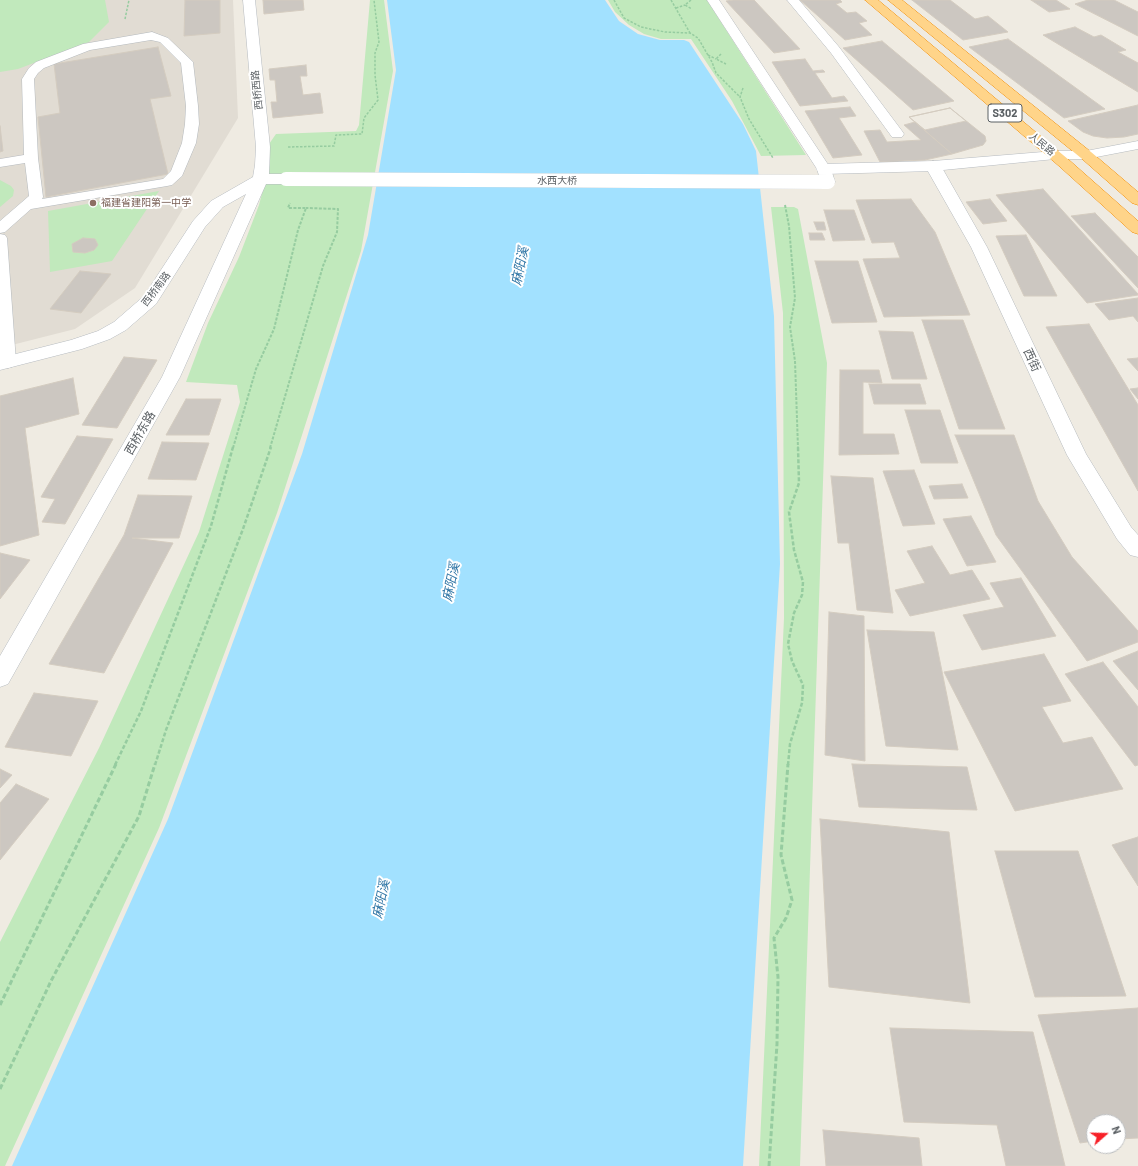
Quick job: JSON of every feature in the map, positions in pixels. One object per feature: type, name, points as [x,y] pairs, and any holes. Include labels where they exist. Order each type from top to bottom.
[{"type":"highway","name":"人民路","points":[[871,0],[1059,159],[1138,229]]},
{"type":"highway","name":"人民路","points":[[894,0],[1086,155],[1138,200]]},
{"type":"main road","name":"西桥西路","points":[[249,0],[262,172]]},
{"type":"main road","name":"水西大桥","points":[[262,172],[826,176],[937,172],[1059,159],[1138,145]]},
{"type":"main road","name":"西桥南路","points":[[4,363],[76,345],[104,335],[120,326],[150,300],[199,224],[208,213],[262,172]]},
{"type":"main road","name":"西桥东路","points":[[0,677],[171,377],[262,172]]},
{"type":"main road","name":"西街","points":[[937,172],[979,247],[1077,455],[1124,533],[1138,549]]},
{"type":"lane","points":[[713,0],[826,176]]},
{"type":"lane","points":[[792,0],[835,50],[897,134]]},
{"type":"lane","points":[[0,229],[25,206],[36,197],[31,158],[28,79],[33,71],[40,66],[87,48],[152,36],[164,40],[186,62],[192,106],[192,124],[189,143],[177,173],[167,182],[25,206]]},
{"type":"lane","points":[[0,163],[31,158]]},
{"type":"lane","points":[[0,238],[4,363]]},
{"type":"path","points":[[291,147],[334,146],[336,135],[362,134],[364,118],[378,100],[375,75],[375,54],[379,42],[374,0]]},
{"type":"path","points":[[614,0],[624,18],[641,27],[665,32],[690,33]]},
{"type":"path","points":[[671,0],[690,33],[698,38],[712,62],[716,74],[740,97],[749,119],[771,152],[775,162]]},
{"type":"path","points":[[676,8],[685,5],[691,0]]},
{"type":"path","points":[[685,5],[697,10]]},
{"type":"path","points":[[716,59],[725,50]]},
{"type":"path","points":[[707,54],[729,65]]},
{"type":"path","points":[[740,97],[743,87]]},
{"type":"path","points":[[0,1090],[51,982],[139,816],[166,730],[243,529],[280,419],[323,266],[337,232],[338,209],[288,208],[290,202]]},
{"type":"path","points":[[769,1166],[777,1044],[778,978],[774,938],[786,918],[792,900],[781,855],[790,744],[802,703],[803,691],[803,685],[792,661],[788,644],[794,613],[802,595],[803,582],[794,550],[789,512],[799,483],[795,361],[790,327],[795,298],[789,226],[785,202]]},
{"type":"path","points":[[0,1005],[141,711],[211,526],[244,406],[256,369],[274,329],[293,256],[298,230],[306,208]]},
{"type":"shaded area","name":"福建省建阳第一中学","points":[[0,0],[233,0],[238,118],[135,288],[75,329],[0,348]]},
{"type":"green space","points":[[0,0],[105,0],[109,22],[89,42],[18,69],[0,72]]},
{"type":"green space","points":[[370,0],[384,0],[393,71],[361,251],[277,513],[159,828],[5,1166],[0,1166],[0,942],[99,748],[199,532],[240,402],[237,385],[186,382],[208,323],[239,257],[259,205],[270,162],[269,144],[276,134],[356,131],[359,125]]},
{"type":"green space","points":[[608,0],[707,0],[806,155],[761,156],[732,101],[691,39],[661,39],[644,34],[629,25],[615,12]]},
{"type":"green space","points":[[0,180],[11,186],[14,190],[13,196],[0,207]]},
{"type":"green space","points":[[159,191],[112,261],[50,272],[48,211]]},
{"type":"green space","points":[[771,207],[794,207],[798,209],[827,363],[800,1166],[759,1166],[784,618],[783,313]]},
{"type":"water","name":"麻阳溪","points":[[387,0],[605,0],[619,21],[638,34],[660,40],[684,40],[689,42],[743,124],[756,151],[774,316],[780,564],[743,1166],[12,1166],[168,819],[302,454],[368,235],[396,70]]},
{"type":"building","points":[[185,0],[220,0],[220,33],[184,36]]},
{"type":"building","points":[[263,0],[303,0],[304,10],[264,14]]},
{"type":"building","points":[[754,0],[800,49],[774,53],[726,1]]},
{"type":"building","points":[[800,0],[840,0],[842,2],[836,4],[847,13],[856,12],[867,21],[859,23],[872,35],[845,40]]},
{"type":"building","points":[[912,0],[950,0],[975,19],[988,16],[1008,32],[963,40]]},
{"type":"building","points":[[1031,0],[1056,0],[1070,9],[1049,12]]},
{"type":"building","points":[[1088,0],[1114,0],[1138,12],[1138,36],[1075,4]]},
{"type":"building","points":[[1075,27],[1094,37],[1101,35],[1126,50],[1118,52],[1138,63],[1138,92],[1043,35]]},
{"type":"building","points":[[1008,39],[1105,109],[1064,118],[969,47]]},
{"type":"building","points":[[882,41],[954,101],[913,110],[843,48]]},
{"type":"building","points":[[158,47],[171,96],[150,99],[168,174],[46,197],[38,117],[60,113],[54,64]]},
{"type":"building","points":[[805,59],[813,71],[823,70],[825,72],[815,73],[832,98],[844,96],[848,101],[800,106],[772,62]]},
{"type":"building","points":[[306,65],[307,76],[300,76],[303,95],[320,93],[323,113],[273,118],[271,102],[277,102],[275,80],[270,80],[269,69]]},
{"type":"building","points":[[1138,105],[1138,134],[1107,138],[1093,136],[1083,132],[1068,121]]},
{"type":"building","points":[[850,107],[856,116],[839,118],[862,155],[833,158],[805,111]]},
{"type":"building","points":[[950,108],[985,136],[986,141],[983,145],[952,154],[909,117]]},
{"type":"building","points":[[950,108],[966,121],[925,130],[909,117]]},
{"type":"building","points":[[915,122],[952,154],[925,160],[880,162],[864,131],[880,130],[887,142],[921,140],[904,125]]},
{"type":"building","points":[[0,126],[3,151],[0,152]]},
{"type":"building","points":[[1043,189],[1138,295],[1087,303],[996,195]]},
{"type":"building","points":[[911,199],[935,232],[970,315],[884,317],[863,259],[900,258],[894,242],[872,243],[856,200]]},
{"type":"building","points":[[990,199],[1007,221],[983,224],[966,202]]},
{"type":"building","points":[[824,210],[854,210],[865,240],[833,241]]},
{"type":"building","points":[[1095,213],[1138,257],[1138,288],[1071,216]]},
{"type":"building","points":[[814,222],[824,222],[826,230],[817,230]]},
{"type":"building","points":[[809,233],[822,233],[825,240],[810,240]]},
{"type":"building","points":[[1026,235],[1057,296],[1024,296],[996,236]]},
{"type":"building","points":[[83,238],[95,239],[98,245],[94,250],[85,253],[73,252],[72,244]]},
{"type":"building","points":[[815,261],[858,261],[877,322],[832,323]]},
{"type":"building","points":[[80,271],[111,274],[81,313],[50,309]]},
{"type":"building","points":[[1138,298],[1138,322],[1133,316],[1109,320],[1095,304]]},
{"type":"building","points":[[922,320],[963,320],[1005,429],[959,429]]},
{"type":"building","points":[[1089,324],[1138,405],[1138,491],[1046,327]]},
{"type":"building","points":[[879,331],[913,332],[927,379],[892,379]]},
{"type":"building","points":[[124,357],[157,360],[117,428],[82,425]]},
{"type":"building","points":[[1138,358],[1138,371],[1127,359]]},
{"type":"building","points":[[840,370],[879,370],[882,383],[863,382],[863,434],[894,434],[899,454],[839,455]]},
{"type":"building","points":[[73,378],[79,414],[25,428],[39,535],[0,546],[0,396]]},
{"type":"building","points":[[869,384],[920,384],[926,404],[874,404]]},
{"type":"building","points":[[1138,388],[1138,399],[1130,389]]},
{"type":"building","points":[[186,399],[221,399],[209,435],[166,435]]},
{"type":"building","points":[[905,410],[940,410],[958,463],[921,463]]},
{"type":"building","points":[[955,435],[1014,435],[1038,501],[1072,557],[1138,631],[1138,642],[1087,661],[996,535]]},
{"type":"building","points":[[77,436],[113,439],[65,524],[42,522],[55,499],[41,497]]},
{"type":"building","points":[[162,442],[209,443],[196,480],[148,479]]},
{"type":"building","points":[[914,470],[935,524],[903,526],[883,471]]},
{"type":"building","points":[[831,476],[873,478],[893,613],[857,610],[849,543],[838,543]]},
{"type":"building","points":[[962,484],[968,498],[934,499],[929,486]]},
{"type":"building","points":[[138,495],[192,496],[179,538],[132,538],[173,543],[104,673],[49,664],[124,535]]},
{"type":"building","points":[[971,516],[996,562],[967,566],[943,519]]},
{"type":"building","points":[[932,546],[950,575],[972,570],[990,599],[910,616],[895,590],[925,583],[907,551]]},
{"type":"building","points":[[0,553],[30,560],[0,599]]},
{"type":"building","points":[[1021,578],[1056,636],[982,650],[963,615],[1004,607],[990,583]]},
{"type":"building","points":[[829,612],[864,616],[865,761],[825,755]]},
{"type":"building","points":[[867,630],[934,632],[958,750],[886,746]]},
{"type":"building","points":[[1138,651],[1138,690],[1113,661]]},
{"type":"building","points":[[1044,654],[1071,701],[1042,707],[1063,743],[1092,737],[1123,789],[1015,811],[944,672]]},
{"type":"building","points":[[1103,662],[1138,707],[1138,765],[1135,766],[1065,674]]},
{"type":"building","points":[[34,693],[98,701],[71,756],[5,747]]},
{"type":"building","points":[[852,764],[967,767],[977,810],[859,807]]},
{"type":"building","points":[[0,769],[12,775],[0,788]]},
{"type":"building","points":[[16,784],[49,799],[0,860],[0,803]]},
{"type":"building","points":[[820,819],[949,832],[970,1003],[829,987]]},
{"type":"building","points":[[1138,837],[1138,886],[1112,845]]},
{"type":"building","points":[[995,851],[1078,851],[1126,996],[1035,997]]},
{"type":"building","points":[[1138,1008],[1138,1138],[1126,1139],[1126,1114],[1086,1114],[1086,1142],[1080,1143],[1038,1015]]},
{"type":"building","points":[[890,1028],[1033,1032],[1065,1166],[1006,1166],[997,1125],[904,1122]]},
{"type":"building","points":[[823,1130],[919,1138],[922,1166],[826,1166]]},
{"type":"place","name":"福建省建阳第一中学","points":[[93,203]]}]
